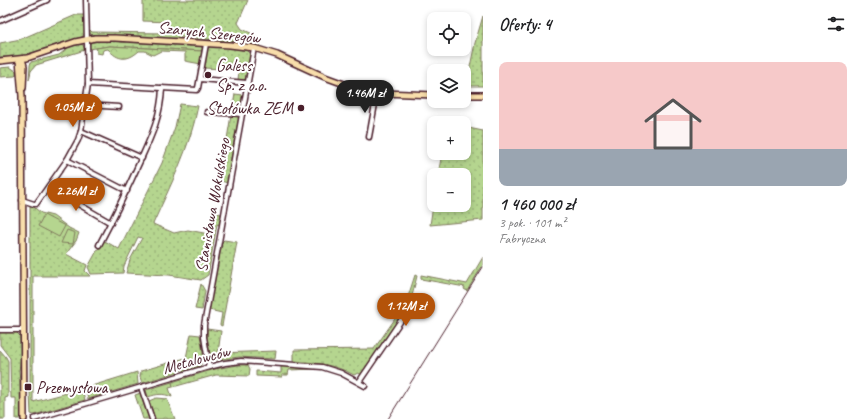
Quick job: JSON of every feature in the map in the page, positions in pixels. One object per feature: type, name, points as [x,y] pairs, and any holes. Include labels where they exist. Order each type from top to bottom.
[{"type":"main road","name":"Szarych Szeregów","points":[[0,61],[21,59],[75,42],[115,38],[230,45],[254,48],[281,56],[338,82],[358,89],[377,92],[427,95]]},
{"type":"main road","points":[[21,59],[24,419]]},
{"type":"main road","points":[[471,95],[483,95]]},
{"type":"street","points":[[0,21],[47,0]]},
{"type":"street","points":[[22,200],[36,204],[67,160],[78,140],[81,131],[88,84],[86,0]]},
{"type":"street","points":[[88,84],[196,90],[200,80],[206,44]]},
{"type":"street","name":"Stanisława Wokulskiego","points":[[210,367],[204,337],[204,325],[254,48]]},
{"type":"street","points":[[200,80],[247,83]]},
{"type":"street","points":[[99,245],[127,191],[151,139],[159,115],[162,88]]},
{"type":"street","points":[[369,138],[377,92]]},
{"type":"street","points":[[86,105],[119,107]]},
{"type":"street","points":[[207,112],[242,114]]},
{"type":"street","points":[[81,131],[142,158]]},
{"type":"street","points":[[67,160],[127,191]]},
{"type":"street","points":[[48,186],[111,223]]},
{"type":"street","points":[[359,382],[406,313]]},
{"type":"street","points":[[0,330],[23,330]]},
{"type":"street","name":"Metalowców","points":[[34,419],[210,367],[242,361],[312,366],[331,370],[365,386]]},
{"type":"street","points":[[141,387],[152,419]]},
{"type":"green space","points":[[143,0],[248,0],[238,23],[242,29],[255,35],[261,42],[260,46],[238,42],[181,37],[172,39],[93,36],[89,32],[89,29],[92,32],[167,33],[168,22],[143,21]]},
{"type":"green space","points":[[76,15],[84,15],[85,33],[82,37],[25,55],[0,57],[0,43],[21,39]]},
{"type":"green space","points":[[483,16],[483,86],[471,86],[471,64]]},
{"type":"green space","points":[[106,41],[200,46],[203,48],[202,51],[110,46],[89,49],[90,42]]},
{"type":"green space","points":[[80,44],[83,45],[85,50],[36,65],[31,71],[29,80],[31,62],[59,55],[69,47]]},
{"type":"green space","points":[[110,46],[202,51],[201,64],[185,61],[185,52],[161,51],[153,55],[145,51],[139,51],[127,58],[119,58],[108,49],[103,50],[102,54],[97,53],[96,48]]},
{"type":"green space","points":[[211,46],[245,49],[249,52],[250,56],[245,80],[238,80],[239,70],[204,68],[207,49]]},
{"type":"green space","points":[[10,67],[16,71],[15,76],[0,77],[0,68]]},
{"type":"green space","points":[[235,94],[243,95],[240,111],[238,112],[232,111]]},
{"type":"green space","points":[[180,104],[198,106],[185,152],[153,224],[174,233],[188,230],[209,234],[213,212],[221,214],[219,225],[217,224],[208,275],[201,280],[169,275],[126,273],[130,260],[142,238],[138,237],[124,266],[123,273],[91,274],[88,267],[103,240],[119,249],[162,163],[175,127]]},
{"type":"green space","points":[[231,115],[238,115],[239,117],[233,147],[226,145]]},
{"type":"green space","points":[[471,128],[483,131],[483,220],[430,225],[432,212],[471,212],[471,168],[439,168],[441,160],[471,160]]},
{"type":"green space","points":[[225,148],[233,150],[227,183],[219,180]]},
{"type":"green space","points":[[30,204],[41,213],[53,216],[69,228],[79,233],[76,241],[66,254],[87,265],[85,271],[90,276],[33,276],[33,402],[82,389],[85,400],[34,415],[31,414],[30,394]]},
{"type":"green space","points":[[44,215],[65,226],[59,237],[38,226]]},
{"type":"green space","points":[[67,230],[75,233],[73,244],[61,243]]},
{"type":"green space","points":[[224,240],[237,242],[222,326],[220,325],[222,313],[209,310],[222,242]]},
{"type":"green space","points":[[483,257],[483,265],[467,291],[464,289],[465,287],[421,279],[421,275],[467,284]]},
{"type":"green space","points":[[415,275],[417,276],[410,304],[362,375],[358,373],[354,375],[339,368],[325,365],[294,361],[294,350],[374,349],[406,303]]},
{"type":"green space","points":[[201,284],[205,291],[202,310],[195,309]]},
{"type":"green space","points":[[207,329],[221,331],[218,353],[276,351],[275,359],[239,357],[217,360],[210,357]]},
{"type":"green space","points":[[0,331],[16,332],[20,336],[21,356],[19,371],[21,419],[16,419],[16,398],[11,398],[10,358],[0,345]]},
{"type":"green space","points":[[191,334],[200,335],[204,359],[200,366],[182,371],[178,360],[186,358]]},
{"type":"green space","points":[[0,350],[8,361],[8,397],[5,398],[5,419],[0,419]]},
{"type":"green space","points":[[175,361],[178,372],[142,383],[140,377],[141,371]]},
{"type":"green space","points":[[238,365],[248,365],[250,369],[249,376],[216,375],[173,387],[172,382],[215,369]]},
{"type":"green space","points":[[281,366],[316,369],[289,370],[288,375],[282,375],[282,377],[256,376],[256,371],[281,373]]},
{"type":"green space","points":[[137,372],[138,384],[88,399],[85,388]]},
{"type":"green space","points":[[172,382],[173,387],[169,388],[172,397],[160,394],[148,397],[146,390]]},
{"type":"green space","points":[[140,393],[149,419],[143,419],[135,395]]},
{"type":"green space","points":[[156,398],[167,399],[175,419],[155,419],[149,401]]},
{"type":"railway","points":[[388,419],[483,267]]},
{"type":"place","name":"Galess Sp. z o.o.","points":[[208,75]]},
{"type":"place","name":"Stołówka ZEM","points":[[301,108]]},
{"type":"place","name":"Przemysłowa","points":[[28,387]]}]
